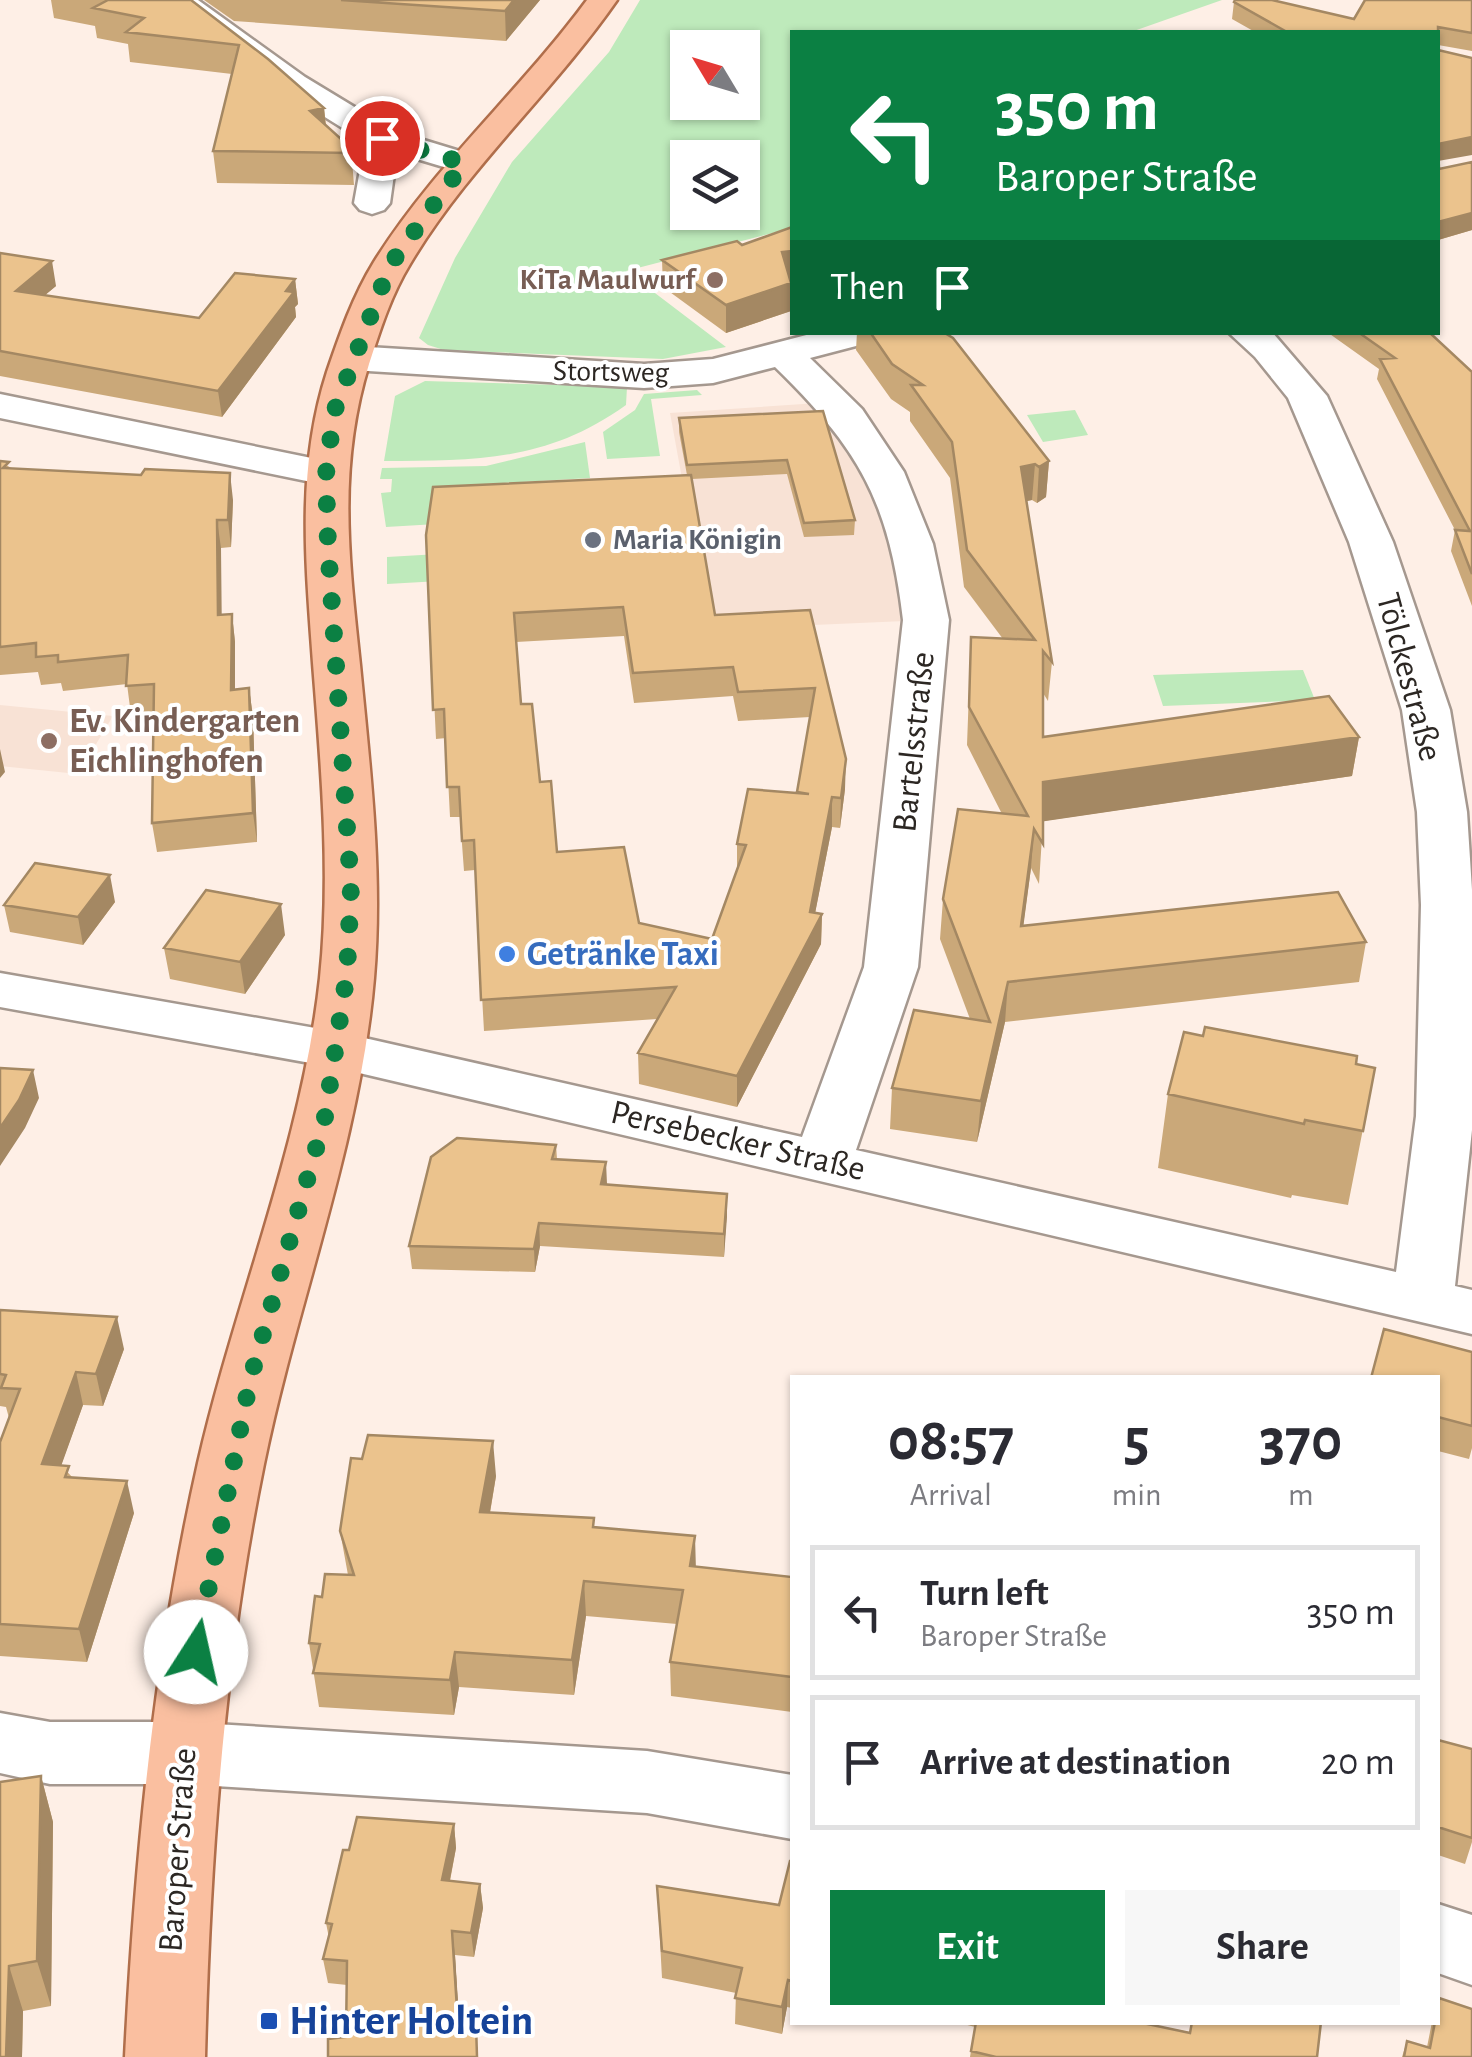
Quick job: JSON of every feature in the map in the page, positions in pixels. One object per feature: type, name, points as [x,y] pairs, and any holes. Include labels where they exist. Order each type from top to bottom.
[{"type":"main road","name":"Baroper Straße","points":[[165,2057],[183,1753],[196,1652],[250,1380],[325,1117],[347,973],[351,887],[326,474],[334,412],[390,265],[464,163],[570,43],[602,0]]},
{"type":"street","points":[[178,0],[294,84],[382,138],[464,163]]},
{"type":"street","points":[[372,203],[382,138]]},
{"type":"street","name":"Stortsweg","points":[[352,358],[644,376],[713,371],[855,335]]},
{"type":"street","name":"Tölckestraße","points":[[1251,335],[1270,348],[1307,396],[1371,542],[1426,710],[1442,812],[1447,905],[1447,1306]]},
{"type":"street","name":"Bartelsstraße","points":[[785,355],[854,425],[891,485],[921,571],[926,620],[891,967],[822,1160]]},
{"type":"street","points":[[0,406],[326,474]]},
{"type":"street","name":"Persebecker Straße","points":[[0,990],[338,1050],[1447,1306]]},
{"type":"street","points":[[0,1743],[50,1753],[183,1753],[647,1782],[790,1807]]},
{"type":"street","points":[[1440,1940],[1472,1950]]},
{"type":"shaded area","name":"Maria Königin","points":[[818,403],[856,459],[892,534],[905,621],[719,629],[683,484],[670,413]]},
{"type":"shaded area","name":"Ev. Kindergarten Eichlinghofen","points":[[0,705],[113,716],[78,774],[0,766]]},
{"type":"green space","points":[[640,0],[1222,0],[1137,30],[790,30],[790,229],[626,271],[726,347],[663,359],[444,350],[428,345],[419,338],[455,258],[512,162],[609,52]]},
{"type":"green space","points":[[425,381],[627,387],[626,405],[568,437],[511,454],[384,461],[395,396]]},
{"type":"green space","points":[[697,390],[702,395],[651,399],[660,456],[607,459],[603,432],[635,410],[644,394]]},
{"type":"green space","points":[[1075,410],[1088,435],[1043,442],[1027,415]]},
{"type":"green space","points":[[585,442],[590,478],[486,484],[471,522],[386,527],[381,493],[391,492],[392,479],[380,479],[382,468],[486,466]]},
{"type":"green space","points":[[473,552],[475,579],[387,584],[387,557]]},
{"type":"green space","points":[[1303,670],[1315,700],[1163,706],[1153,675]]},
{"type":"building","points":[[108,0],[191,0],[324,108],[310,111],[351,148],[351,153],[213,151],[239,45],[126,32],[144,18],[93,8]]},
{"type":"building","points":[[341,0],[514,0],[505,11]]},
{"type":"building","points":[[1272,0],[1354,19],[1365,0],[1472,0],[1472,33],[1438,27],[1283,30],[1234,2]]},
{"type":"building","points":[[1440,50],[1472,58],[1472,137],[1440,144]]},
{"type":"building","points":[[1472,162],[1472,213],[1440,221],[1440,169]]},
{"type":"building","points":[[790,228],[790,251],[782,252],[790,283],[726,305],[662,260],[737,241],[742,245]]},
{"type":"building","points":[[0,253],[52,261],[16,291],[199,318],[235,273],[295,279],[286,291],[294,292],[218,391],[0,351]]},
{"type":"building","points":[[872,335],[953,338],[1049,461],[1039,467],[1021,467],[1052,662],[1043,651],[1043,737],[1329,696],[1359,737],[1043,782],[1043,844],[1034,829],[1021,926],[1338,892],[1366,942],[1008,982],[981,1101],[892,1088],[914,1010],[990,1022],[943,899],[958,809],[1028,816],[969,707],[971,637],[1035,640],[967,550],[952,442],[911,385],[923,385],[892,364]]},
{"type":"building","points":[[1362,335],[1432,335],[1472,372],[1472,574],[1455,530],[1470,531],[1380,359],[1395,358]]},
{"type":"building","points":[[823,411],[855,520],[804,523],[787,460],[687,465],[679,418]]},
{"type":"building","points":[[0,461],[9,462],[3,468],[141,475],[145,469],[230,473],[228,520],[217,520],[218,615],[232,614],[231,690],[249,688],[253,813],[152,823],[154,684],[126,686],[128,655],[58,662],[58,655],[36,657],[36,643],[0,647]]},
{"type":"building","points":[[691,475],[715,615],[810,610],[846,759],[841,798],[832,797],[810,912],[822,914],[737,1076],[638,1053],[676,987],[481,1000],[474,840],[462,841],[459,787],[447,787],[444,709],[433,710],[426,535],[433,487]],"holes":[[[623,607],[633,673],[733,667],[738,692],[815,688],[797,792],[809,794],[748,789],[737,844],[746,845],[712,939],[639,923],[624,847],[557,852],[551,781],[540,782],[532,704],[521,704],[514,613]]]},
{"type":"building","points":[[35,863],[110,875],[78,917],[4,905]]},
{"type":"building","points":[[206,890],[281,904],[240,962],[164,948]]},
{"type":"building","points":[[1205,1027],[1357,1056],[1356,1064],[1375,1068],[1363,1131],[1305,1120],[1304,1124],[1168,1094],[1184,1032],[1203,1036]]},
{"type":"building","points":[[0,1068],[33,1070],[0,1128]]},
{"type":"building","points":[[457,1138],[556,1145],[552,1159],[606,1162],[601,1184],[727,1194],[724,1234],[539,1223],[534,1249],[409,1246],[431,1157]]},
{"type":"building","points":[[0,1310],[117,1317],[96,1374],[76,1372],[42,1464],[69,1466],[65,1477],[127,1481],[79,1629],[0,1624],[0,1442],[20,1389],[1,1388],[6,1375],[0,1374]]},
{"type":"building","points":[[1384,1329],[1472,1352],[1472,1426],[1440,1418],[1440,1375],[1372,1375]]},
{"type":"building","points":[[368,1435],[493,1441],[480,1512],[594,1518],[593,1527],[695,1536],[690,1566],[790,1577],[790,1677],[670,1662],[683,1590],[584,1581],[572,1660],[455,1652],[450,1680],[313,1673],[320,1644],[309,1643],[315,1596],[322,1597],[325,1574],[354,1575],[340,1531],[351,1458],[362,1459]]},
{"type":"building","points":[[1440,1741],[1472,1749],[1472,1838],[1440,1828]]},
{"type":"building","points":[[41,1776],[37,1961],[9,1966],[6,2057],[0,2057],[0,1782]]},
{"type":"building","points":[[357,1817],[454,1824],[442,1880],[480,1884],[471,1933],[452,1931],[458,2025],[476,2024],[477,2057],[328,2057],[328,2039],[346,2037],[347,1961],[323,1959],[332,1924],[326,1923],[343,1850],[349,1850]]},
{"type":"building","points":[[790,1861],[790,1980],[782,2007],[735,1998],[742,1968],[662,1951],[657,1886],[779,1905]]},
{"type":"building","points":[[1440,1998],[1472,2009],[1472,2057],[1404,2057],[1407,2041],[1430,2048],[1434,2025],[1440,2025]]},
{"type":"building","points":[[975,2025],[1152,2025],[1190,2033],[1191,2025],[1321,2025],[1317,2057],[996,2057],[971,2051]]},
{"type":"place","name":"KiTa Maulwurf","points":[[715,280]]},
{"type":"place","name":"Maria Königin","points":[[593,540]]},
{"type":"place","name":"Ev. Kindergarten Eichlinghofen","points":[[49,741]]},
{"type":"place","name":"Getränke Taxi","points":[[507,954]]},
{"type":"place","name":"Hinter Holtein","points":[[269,2021]]},
{"type":"route","points":[[196,1652],[250,1380],[325,1117],[347,973],[351,887],[326,474],[334,412],[390,265],[464,163],[382,138]]}]
